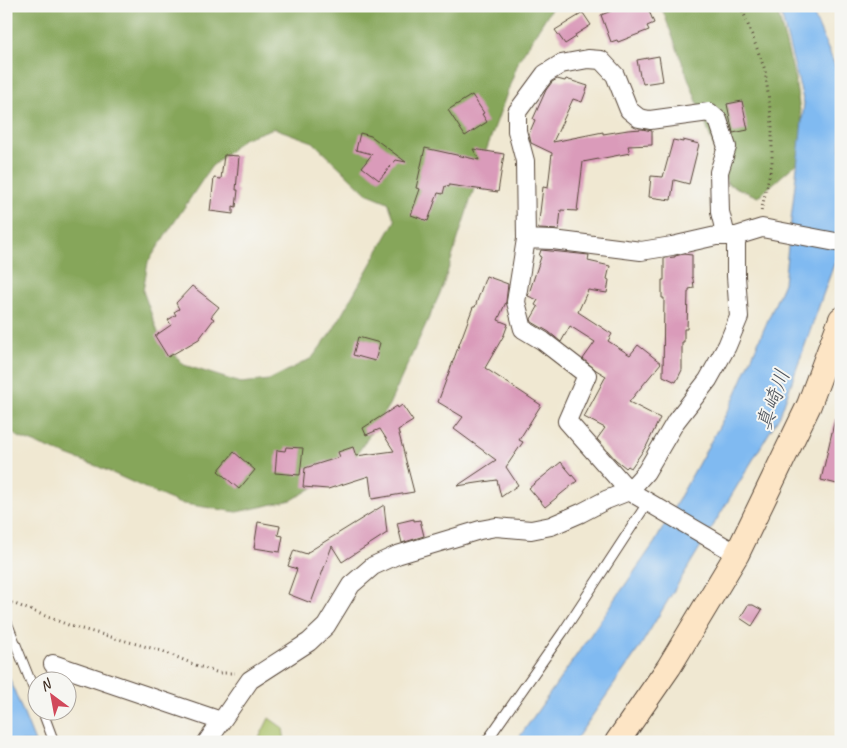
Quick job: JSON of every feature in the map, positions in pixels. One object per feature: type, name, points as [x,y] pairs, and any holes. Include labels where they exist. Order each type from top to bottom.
[{"type":"street","points":[[207,742],[250,680],[310,642],[326,626],[350,585],[373,566],[398,555],[480,530],[496,528],[531,530],[552,526],[629,491],[646,472],[676,421],[708,380],[727,346],[739,317],[731,236],[720,212],[719,172],[727,147],[718,120],[710,112],[650,120],[639,118],[629,110],[614,75],[601,60],[588,59],[560,64],[545,74],[517,112],[517,131],[525,161],[526,239],[516,302],[524,329],[550,346],[587,375],[567,421],[629,491],[737,554]]},
{"type":"street","points":[[526,239],[552,240],[641,251],[716,236],[731,236],[762,228],[837,242]]},
{"type":"street","points":[[617,742],[669,667],[737,554],[809,405],[841,319]]},
{"type":"street","points":[[52,664],[221,721]]},
{"type":"lane","points":[[486,742],[563,632],[648,502]]},
{"type":"lane","points":[[6,620],[28,675]]},
{"type":"lane","points":[[46,720],[54,742]]},
{"type":"path","points":[[731,236],[759,219],[772,163],[772,124],[766,70],[741,6]]},
{"type":"path","points":[[7,601],[70,626],[162,650],[219,674],[263,672]]},
{"type":"green space","points":[[6,6],[553,6],[519,60],[486,151],[442,289],[389,405],[350,465],[292,500],[237,512],[178,503],[99,467],[18,437],[6,428]],"holes":[[[274,128],[313,142],[366,193],[388,202],[395,221],[333,330],[312,358],[269,380],[241,383],[184,365],[160,338],[143,291],[148,262],[211,167],[243,139]]]},
{"type":"green space","points":[[661,6],[776,6],[794,74],[807,154],[758,197],[728,184]]},
{"type":"green space","points":[[269,718],[283,728],[285,742],[257,742]]},
{"type":"water","name":"真崎川","points":[[779,6],[810,6],[841,80],[841,189],[838,253],[780,415],[638,650],[574,742],[516,742],[655,542],[731,405],[784,283],[804,103]]},
{"type":"water","points":[[6,670],[35,742],[6,742]]},
{"type":"building","points":[[624,6],[647,6],[654,23],[647,26],[649,30],[618,42],[617,40],[611,42],[601,15]]},
{"type":"building","points":[[583,13],[591,25],[565,44],[555,30]]},
{"type":"building","points":[[659,56],[663,81],[643,84],[637,60]]},
{"type":"building","points":[[557,79],[565,81],[566,79],[588,86],[582,102],[573,99],[553,142],[603,132],[603,134],[642,129],[652,131],[652,145],[628,146],[630,153],[583,162],[577,211],[561,210],[559,230],[538,229],[543,187],[548,188],[552,153],[531,143],[529,134],[535,120],[533,119],[546,90]]},
{"type":"building","points":[[472,95],[484,113],[482,114],[487,122],[465,136],[448,110]]},
{"type":"building","points":[[742,101],[748,130],[733,133],[727,104]]},
{"type":"building","points":[[360,133],[371,136],[406,162],[396,160],[379,180],[362,167],[372,154],[356,150]]},
{"type":"building","points":[[673,140],[683,142],[683,140],[699,144],[689,184],[674,180],[671,200],[649,197],[651,176],[663,177]]},
{"type":"building","points":[[425,148],[479,160],[473,149],[504,154],[498,192],[445,186],[443,194],[438,193],[428,221],[411,215],[420,189],[416,188]]},
{"type":"building","points":[[224,155],[239,156],[236,190],[238,190],[236,207],[233,206],[233,214],[210,211],[214,178],[221,179]]},
{"type":"building","points":[[541,250],[589,255],[588,261],[610,266],[607,279],[609,280],[607,293],[588,290],[578,312],[612,334],[608,341],[630,355],[638,345],[661,363],[629,402],[660,418],[647,445],[631,468],[628,466],[626,468],[616,460],[597,439],[605,428],[584,417],[606,376],[583,359],[595,342],[570,326],[561,342],[532,322],[531,319],[538,307],[535,305],[538,300],[528,296],[541,257],[539,256]]},
{"type":"building","points":[[683,254],[692,255],[694,288],[689,289],[688,292],[687,329],[684,329],[684,342],[682,342],[682,370],[676,382],[663,376],[664,298],[662,298],[662,280],[664,280],[664,258]]},
{"type":"building","points":[[486,276],[508,284],[506,302],[498,320],[508,324],[504,335],[485,368],[541,405],[519,440],[523,442],[506,467],[518,485],[501,497],[497,480],[457,486],[496,460],[454,429],[463,417],[438,402]]},
{"type":"building","points":[[192,286],[219,307],[211,317],[214,319],[199,339],[168,357],[155,336],[171,325],[168,320],[176,315],[174,312],[179,309],[176,303]]},
{"type":"building","points":[[358,337],[380,343],[375,361],[353,355]]},
{"type":"building","points":[[402,405],[413,421],[398,430],[414,492],[372,499],[369,476],[328,489],[303,487],[305,468],[340,457],[338,452],[353,447],[356,456],[394,451],[380,429],[366,435],[363,428],[397,406],[398,408]]},
{"type":"building","points":[[835,419],[841,420],[841,485],[821,480]]},
{"type":"building","points":[[286,447],[303,448],[300,475],[275,473],[277,450],[285,451]]},
{"type":"building","points":[[234,452],[255,470],[239,489],[218,471]]},
{"type":"building","points":[[561,462],[577,481],[545,507],[529,488]]},
{"type":"building","points":[[384,505],[387,533],[342,562],[332,546],[311,603],[288,594],[297,569],[288,566],[294,550],[307,554]]},
{"type":"building","points":[[414,519],[414,521],[420,520],[424,536],[402,543],[397,523]]},
{"type":"building","points":[[258,522],[280,526],[278,535],[283,536],[280,552],[254,548]]},
{"type":"building","points":[[748,605],[753,605],[762,610],[752,626],[740,618]]}]
